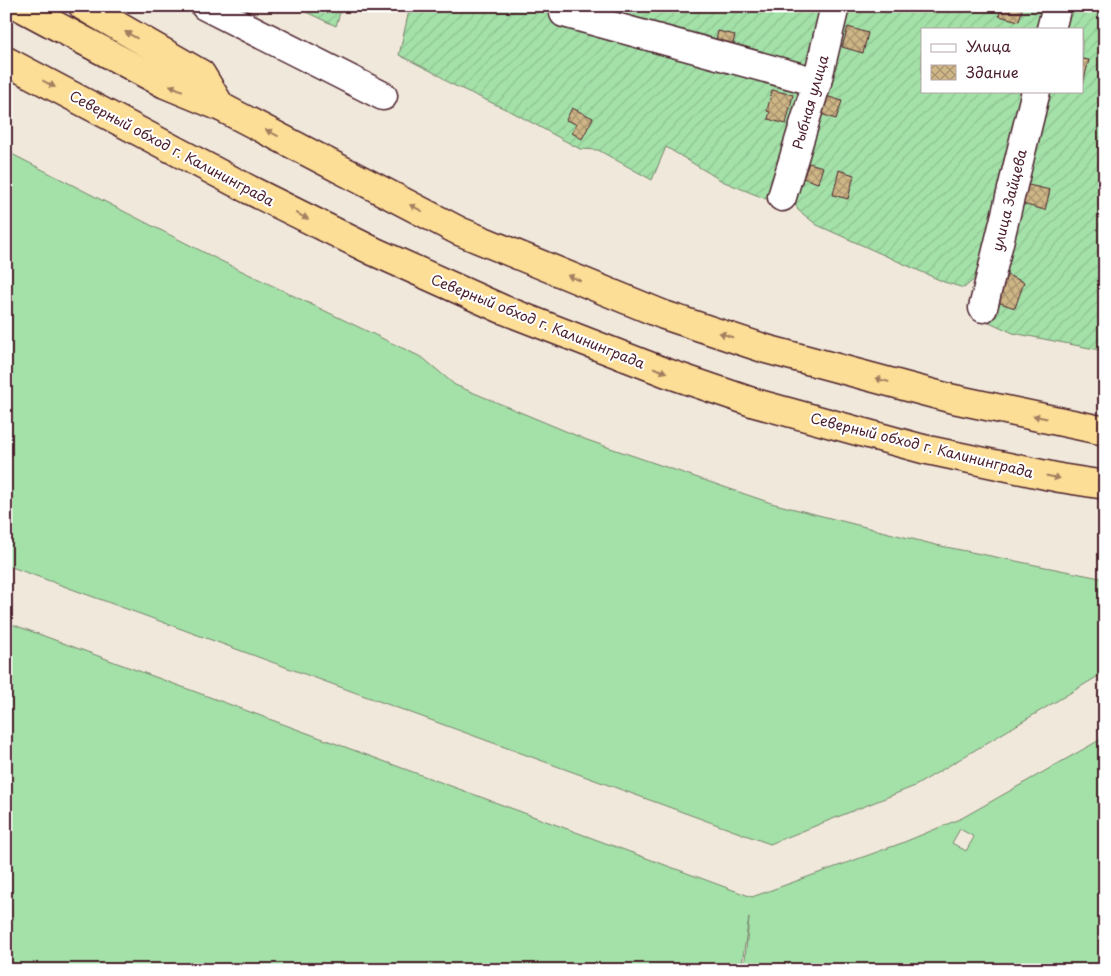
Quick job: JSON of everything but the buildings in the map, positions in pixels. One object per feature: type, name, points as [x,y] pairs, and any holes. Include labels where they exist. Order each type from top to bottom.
[{"type":"highway","points":[[19,6],[166,84],[221,107],[459,231],[664,314],[766,349],[949,398],[1105,431]]},
{"type":"highway","points":[[83,6],[201,74],[221,107]]},
{"type":"highway","name":"Северный обход г. Калининграда","points":[[6,61],[241,185],[373,251],[502,309],[658,370],[755,403],[923,449],[1105,486]]},
{"type":"street","points":[[205,6],[383,96]]},
{"type":"street","name":"Рыбная улица","points":[[782,197],[817,82],[835,6]]},
{"type":"street","points":[[1051,28],[1057,6]]},
{"type":"street","points":[[564,13],[817,82]]},
{"type":"street","name":"улица Зайцева","points":[[983,308],[1036,92]]},
{"type":"green space","points":[[293,6],[342,6],[336,26]]},
{"type":"green space","points":[[410,6],[528,6],[800,89],[771,201],[722,181],[666,147],[652,180],[598,150],[580,149],[514,113],[449,83],[439,75],[399,55]]},
{"type":"green space","points":[[567,6],[829,6],[810,64],[805,65],[743,46],[703,39]]},
{"type":"green space","points":[[842,6],[1049,6],[1044,28],[921,28],[921,92],[1028,92],[977,277],[964,288],[944,282],[817,225],[798,210],[794,201]]},
{"type":"green space","points":[[1066,6],[1105,6],[1105,351],[1013,333],[985,320],[1044,92],[1084,92],[1084,28],[1061,28]]},
{"type":"green space","points":[[6,151],[217,259],[423,358],[455,385],[587,440],[771,503],[936,545],[1105,579],[1105,672],[915,786],[770,844],[6,565]]},
{"type":"green space","points":[[6,622],[752,897],[902,843],[962,818],[1105,737],[1105,970],[744,970],[749,918],[741,970],[6,970]],"holes":[[[960,829],[974,837],[966,851],[952,843]]]}]
